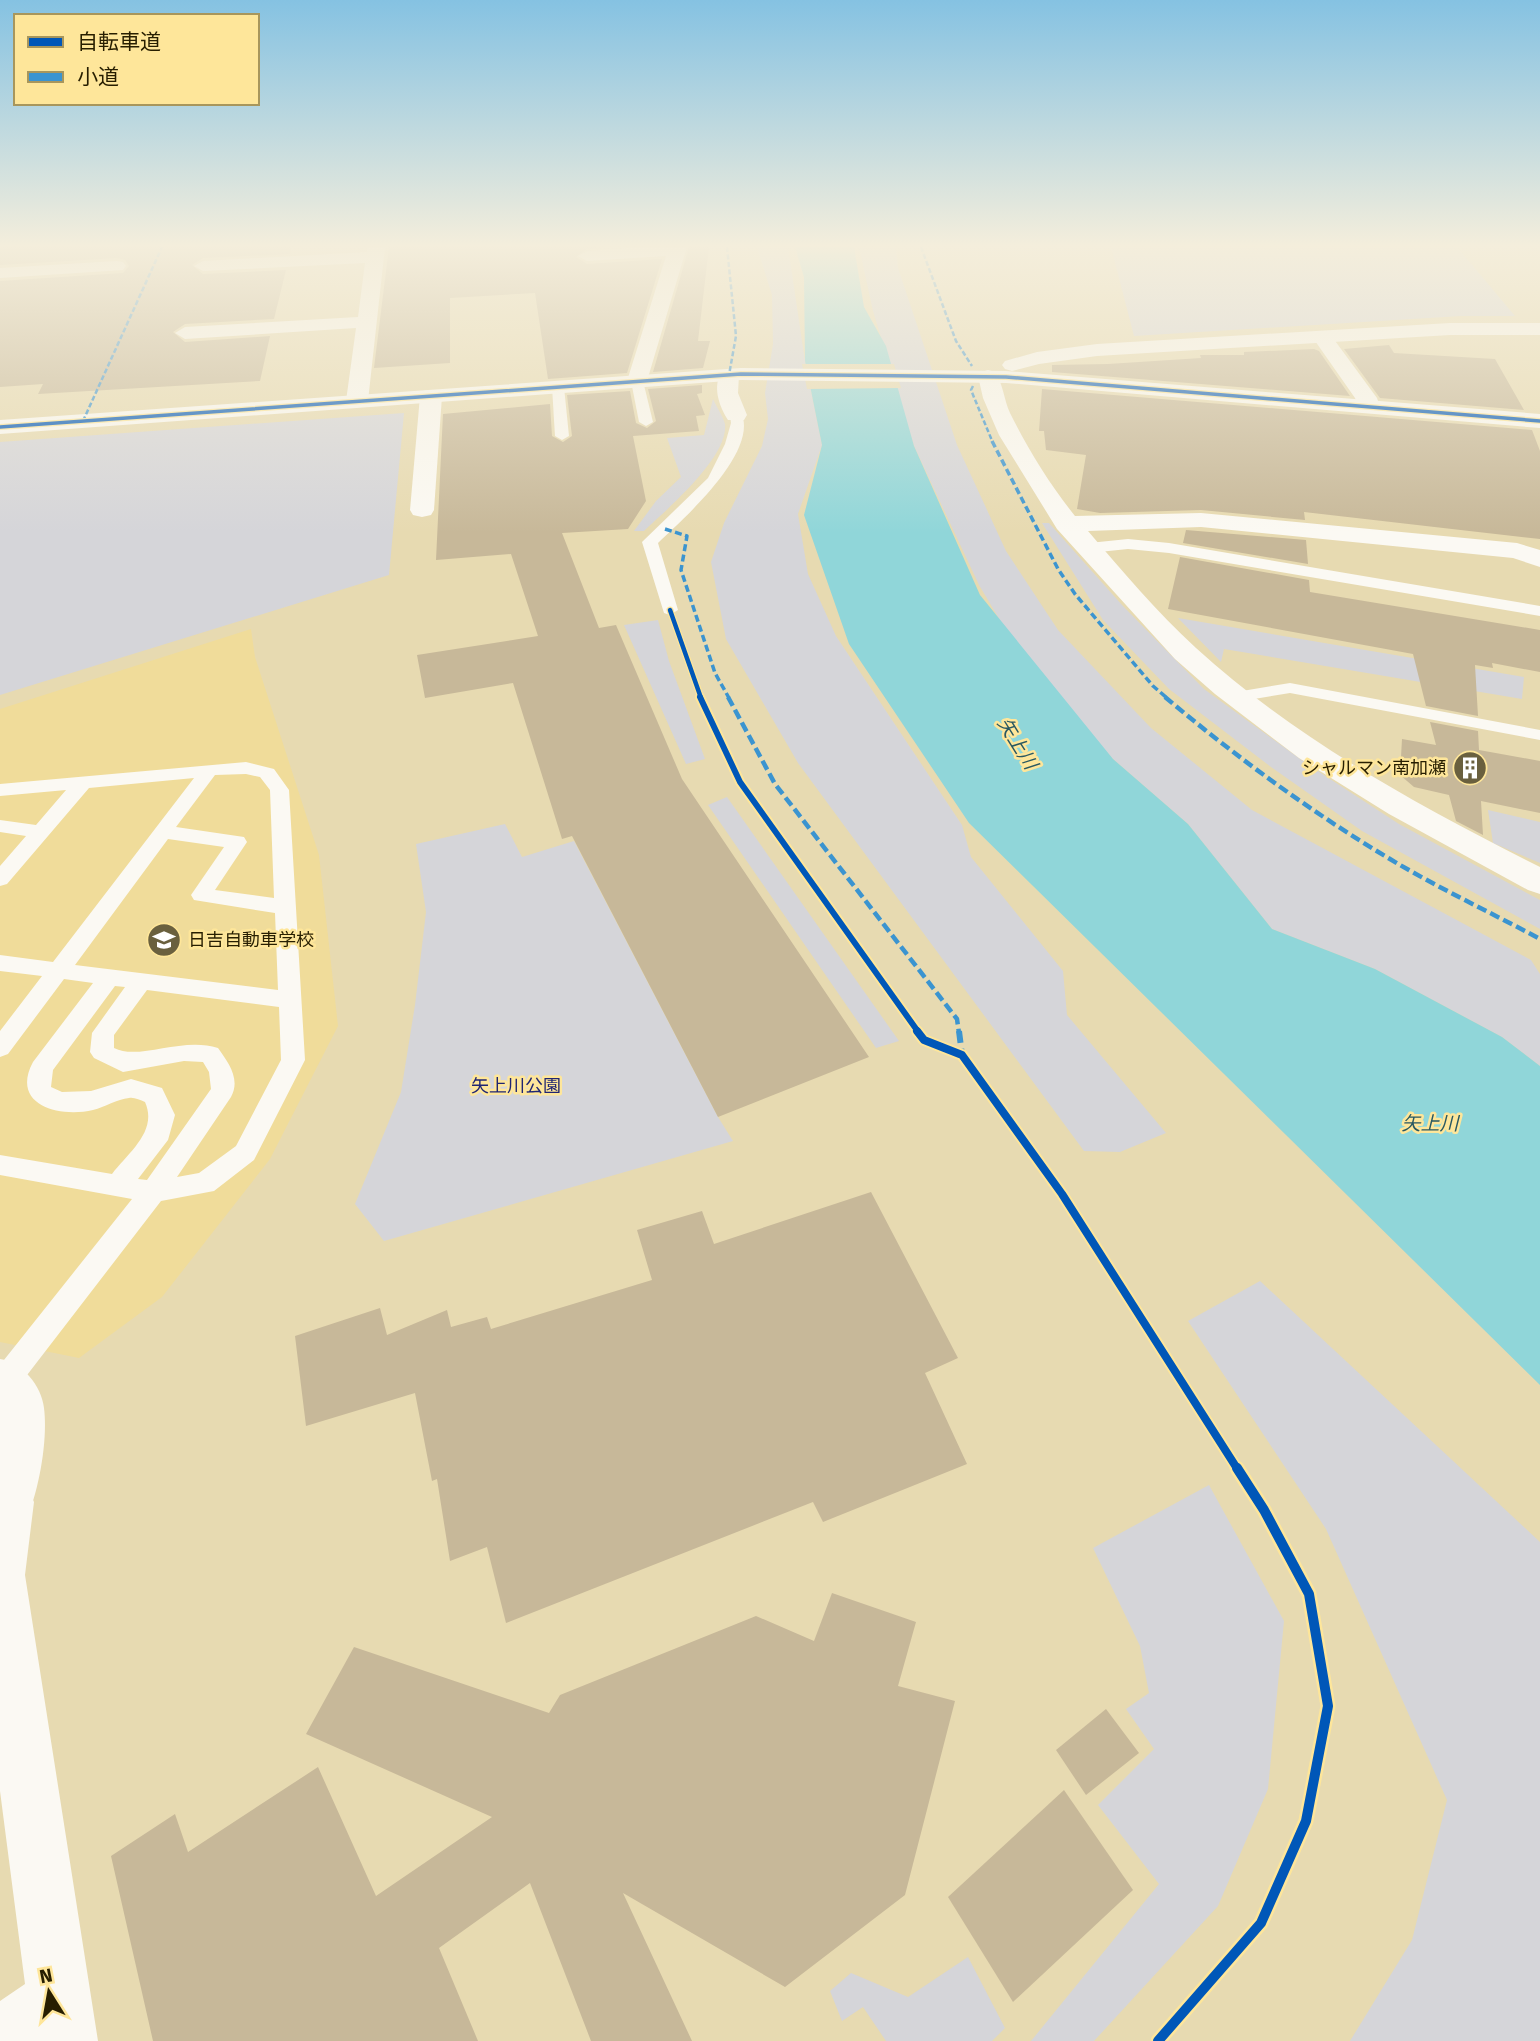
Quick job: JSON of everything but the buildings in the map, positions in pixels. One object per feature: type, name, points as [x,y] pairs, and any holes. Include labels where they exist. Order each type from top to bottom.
[{"type":"street","points":[[357,401],[364,342]]},
{"type":"street","points":[[637,381],[649,342]]},
{"type":"street","points":[[986,376],[1022,361],[1097,350],[1243,342]]},
{"type":"street","points":[[1326,342],[1366,398],[1369,407]]},
{"type":"street","points":[[735,375],[727,393],[736,415]]},
{"type":"street","points":[[0,427],[735,375],[986,376],[1540,421]]},
{"type":"street","points":[[986,376],[990,392],[1021,454],[1066,524],[1183,651],[1236,697],[1336,769],[1415,818],[1540,882]]},
{"type":"street","points":[[422,510],[430,396]]},
{"type":"street","points":[[1066,524],[1201,520],[1517,551],[1540,559]]},
{"type":"street","points":[[0,1571],[3,1505],[17,1449],[20,1406],[2,1382]]},
{"type":"street","points":[[0,1579],[62,2021],[0,2040]]},
{"type":"lane","points":[[637,381],[646,422]]},
{"type":"lane","points":[[558,387],[562,436]]},
{"type":"lane","points":[[670,610],[650,542],[702,495],[714,479],[732,444],[738,423],[736,415]]},
{"type":"lane","points":[[1089,548],[1128,544],[1169,548],[1540,611]]},
{"type":"lane","points":[[1236,697],[1290,688],[1540,735]]},
{"type":"lane","points":[[0,790],[209,770],[246,768],[267,773],[279,790],[293,1060],[245,1153],[205,1183],[153,1192],[0,1165]]},
{"type":"lane","points":[[0,1048],[209,770]]},
{"type":"lane","points":[[0,879],[83,782]]},
{"type":"lane","points":[[0,826],[41,832]]},
{"type":"lane","points":[[163,832],[237,842],[201,895],[285,907]]},
{"type":"lane","points":[[0,963],[290,1000]]},
{"type":"lane","points":[[110,977],[41,1068],[39,1092],[59,1102],[91,1101],[131,1088],[154,1096],[163,1115],[159,1133],[117,1186]]},
{"type":"lane","points":[[2,1382],[153,1192],[223,1090],[221,1071],[210,1054],[184,1052],[123,1063],[102,1052],[103,1033],[142,981]]},
{"type":"lane","points":[[0,1165],[153,1192]]},
{"type":"shaded area","name":"日吉自動車学校","points":[[251,629],[255,657],[319,855],[338,1026],[270,1159],[162,1297],[79,1358],[0,1342],[0,709]]},
{"type":"green space","points":[[802,342],[822,445],[798,514],[808,574],[836,636],[962,825],[971,857],[1063,971],[1067,1015],[1166,1133],[1120,1152],[1084,1151],[798,763],[726,639],[711,562],[724,523],[762,446],[768,419],[765,393],[773,344]]},
{"type":"green space","points":[[882,342],[923,342],[957,445],[1006,551],[1058,630],[1151,728],[1252,810],[1531,960],[1540,974],[1540,1066],[1502,1037],[1375,969],[1272,929],[1188,824],[1113,759],[1023,659],[979,585],[914,446]]},
{"type":"green space","points":[[713,399],[725,424],[724,437],[717,452],[694,482],[644,531],[634,531],[656,501],[681,477],[667,438],[704,435]]},
{"type":"green space","points":[[404,413],[389,575],[0,695],[0,442]]},
{"type":"green space","points":[[1042,523],[1049,523],[1122,605],[1204,689],[1307,764],[1399,824],[1540,900],[1540,929],[1362,831],[1271,767],[1169,689],[1103,620]]},
{"type":"green space","points":[[1178,618],[1524,677],[1522,699],[1224,649],[1221,662]]},
{"type":"green space","points":[[658,620],[669,661],[705,759],[686,764],[624,625]]},
{"type":"green space","points":[[727,797],[899,1041],[876,1048],[708,805]]},
{"type":"green space","points":[[1488,810],[1540,822],[1540,863],[1493,843]]},
{"type":"green space","name":"矢上川公園","points":[[505,824],[522,857],[574,841],[733,1141],[384,1241],[355,1204],[401,1092],[426,912],[416,844]]},
{"type":"green space","points":[[1260,1281],[1540,1542],[1540,2041],[1350,2041],[1412,1940],[1447,1800],[1326,1529],[1188,1321]]},
{"type":"green space","points":[[1209,1485],[1284,1621],[1268,1789],[1218,1906],[1094,2041],[1031,2041],[1159,1884],[1098,1805],[1154,1749],[1126,1709],[1149,1693],[1140,1646],[1093,1548]]},
{"type":"green space","points":[[968,1957],[1005,2028],[992,2041],[886,2041],[863,2007],[842,2021],[830,1991],[851,1973],[908,1997]]},
{"type":"water","name":"矢上川","points":[[805,342],[884,342],[914,446],[980,595],[1113,759],[1188,824],[1272,929],[1375,969],[1502,1037],[1540,1066],[1540,1385],[969,823],[849,644],[804,515],[822,445],[805,361]]},
{"type":"pier","points":[[802,364],[894,364],[901,388],[807,389]]},
{"type":"marked path","points":[[83,421],[119,342]]},
{"type":"marked path","points":[[729,375],[735,342]]},
{"type":"marked path","points":[[957,342],[972,366]]},
{"type":"marked path","points":[[973,386],[971,390],[998,455],[1058,569],[1075,594],[1153,686],[1202,728],[1309,807],[1390,859],[1540,939]]},
{"type":"marked path","points":[[665,529],[687,536],[681,570],[715,673],[775,784],[957,1019],[962,1055]]},
{"type":"cycle path","points":[[0,427],[741,374],[1006,377],[1540,421]]},
{"type":"cycle path","points":[[670,610],[700,698],[740,782],[924,1040],[962,1055],[1062,1194],[1264,1510],[1309,1594],[1328,1706],[1306,1821],[1261,1923],[1158,2041]]},
{"type":"place","name":"シャルマン南加瀬","points":[[1470,768]]},
{"type":"place","name":"日吉自動車学校","points":[[164,940]]}]
